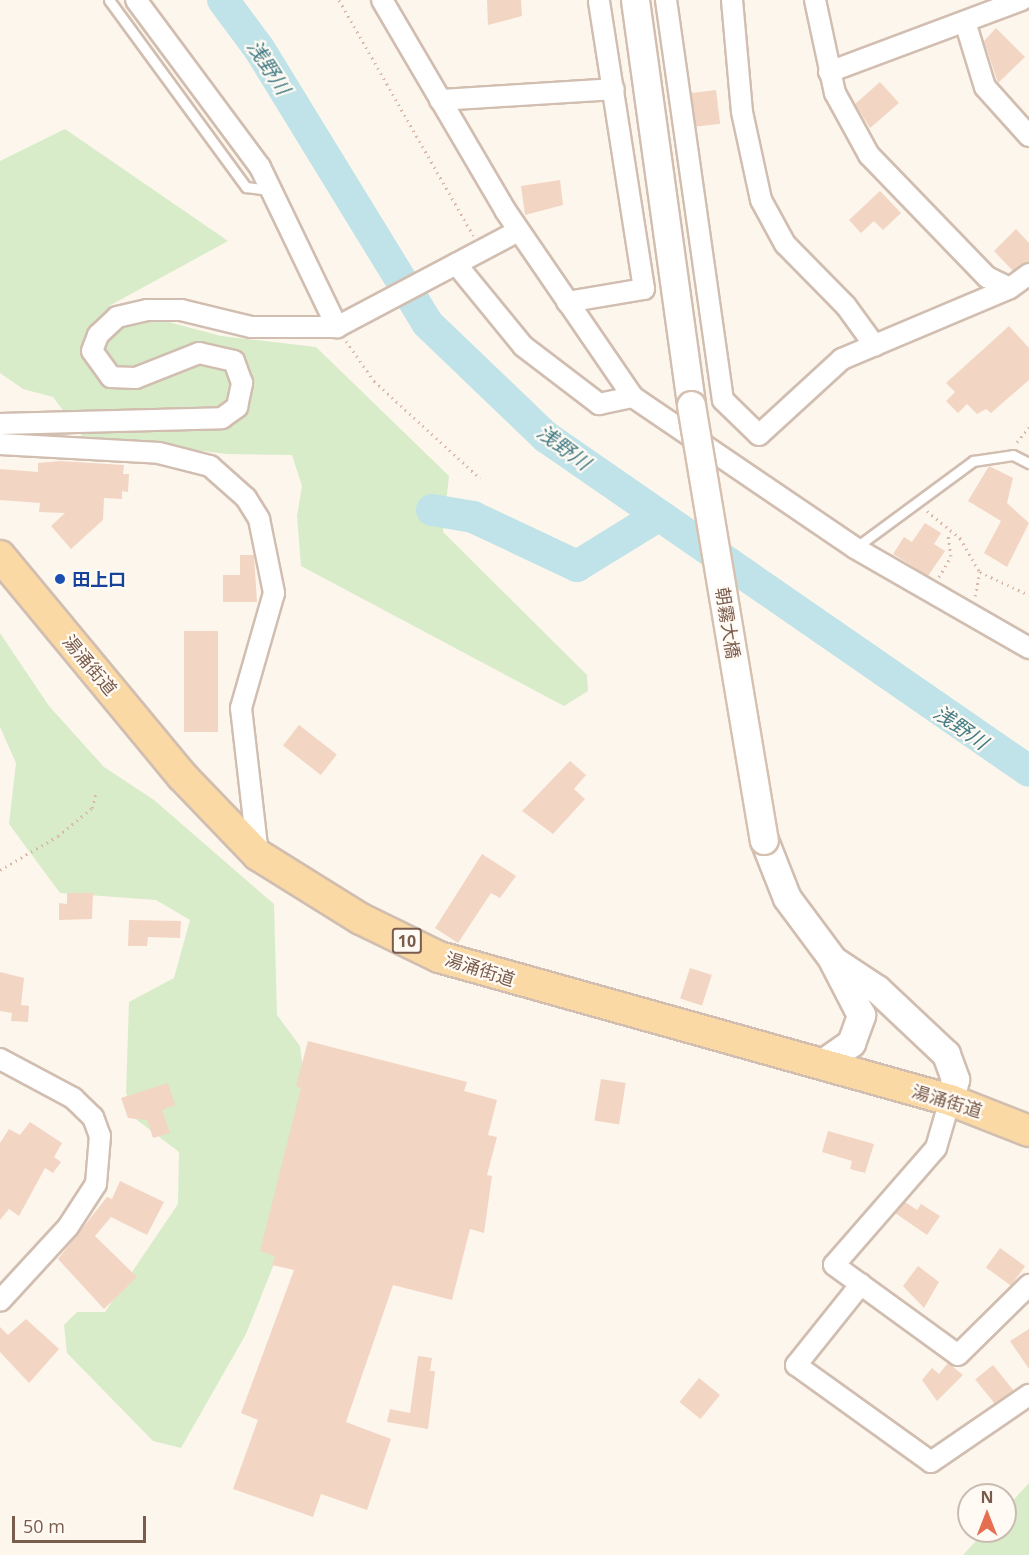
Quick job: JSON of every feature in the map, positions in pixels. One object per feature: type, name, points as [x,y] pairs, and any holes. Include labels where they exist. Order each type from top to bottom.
[{"type":"main road","name":"湯涌街道","points":[[0,556],[182,776],[258,855],[361,919],[439,957],[950,1100],[1029,1131]]},
{"type":"street","points":[[136,0],[196,74],[272,191],[337,327]]},
{"type":"street","points":[[382,0],[518,231],[633,397],[855,548],[932,588],[970,615],[1029,648]]},
{"type":"street","points":[[567,302],[644,289],[599,0]]},
{"type":"street","name":"朝霧大橋","points":[[635,0],[691,405],[764,840],[788,898],[833,960]]},
{"type":"street","points":[[666,0],[723,400],[759,435],[842,359],[1010,288],[1029,274]]},
{"type":"street","points":[[732,0],[742,112],[761,200],[785,244],[846,306],[875,346]]},
{"type":"street","points":[[815,0],[829,72],[869,155],[987,276],[1010,288]]},
{"type":"street","points":[[829,72],[966,25],[1022,0]]},
{"type":"street","points":[[966,25],[985,87],[1029,136]]},
{"type":"street","points":[[440,100],[614,89]]},
{"type":"street","points":[[0,423],[163,415],[207,422],[237,407],[243,383],[234,361],[199,353],[136,378],[111,377],[92,351],[98,335],[117,317],[181,310],[251,327],[337,327],[355,320],[518,231]]},
{"type":"street","points":[[452,266],[522,346],[599,404],[633,397]]},
{"type":"street","points":[[0,444],[159,453],[210,466],[250,506],[259,519],[274,593],[241,708],[258,855]]},
{"type":"street","points":[[821,1064],[851,1043],[861,1015],[833,960]]},
{"type":"street","points":[[833,960],[877,988],[946,1054],[955,1079],[936,1148],[834,1265],[958,1355],[1029,1285]]},
{"type":"street","points":[[0,1059],[73,1098],[93,1117],[100,1136],[96,1184],[68,1227],[0,1301]]},
{"type":"street","points":[[861,1284],[796,1365],[932,1462],[1029,1395]]},
{"type":"lane","points":[[109,0],[246,187],[272,191]]},
{"type":"lane","points":[[855,548],[973,461],[1012,455],[1029,463]]},
{"type":"path","points":[[339,0],[481,251]]},
{"type":"path","points":[[337,327],[374,381],[480,478]]},
{"type":"path","points":[[918,501],[948,534],[960,538],[980,572],[1029,595]]},
{"type":"path","points":[[932,588],[951,556],[948,534]]},
{"type":"path","points":[[970,615],[980,572]]},
{"type":"path","points":[[0,870],[58,836],[92,808],[96,794]]},
{"type":"green space","points":[[65,129],[228,241],[109,306],[221,336],[316,347],[449,476],[443,532],[587,675],[588,691],[564,706],[301,566],[297,516],[302,486],[292,455],[227,454],[82,436],[53,397],[23,389],[0,373],[0,161]]},
{"type":"green space","points":[[0,633],[49,706],[104,767],[154,800],[274,904],[277,1015],[300,1046],[305,1083],[278,1254],[246,1334],[181,1448],[153,1441],[67,1353],[64,1325],[77,1312],[105,1312],[178,1204],[179,1152],[133,1117],[126,1092],[129,1002],[174,978],[190,920],[156,900],[60,893],[9,824],[16,763],[0,727]]},
{"type":"green space","points":[[1029,1483],[1029,1555],[963,1555],[974,1543],[1017,1543],[1017,1496]]},
{"type":"building","points":[[487,0],[521,0],[522,16],[488,25]]},
{"type":"building","points":[[996,28],[1025,57],[998,83],[984,41]]},
{"type":"building","points":[[880,82],[899,103],[870,128],[855,104]]},
{"type":"building","points":[[716,90],[720,124],[695,127],[691,93]]},
{"type":"building","points":[[560,180],[563,205],[525,215],[521,186]]},
{"type":"building","points":[[880,191],[901,213],[883,230],[874,221],[861,233],[849,220]]},
{"type":"building","points":[[1016,229],[1029,243],[1029,262],[1013,271],[994,251]]},
{"type":"building","points":[[1009,326],[1029,348],[1029,380],[991,413],[986,409],[977,414],[967,404],[958,413],[946,401],[955,392],[946,383]]},
{"type":"building","points":[[60,461],[124,465],[123,474],[129,474],[128,492],[122,491],[122,499],[104,498],[103,520],[71,549],[51,526],[65,513],[39,512],[40,503],[0,500],[0,469],[38,472],[38,463]]},
{"type":"building","points":[[989,466],[1013,478],[1007,503],[1029,523],[1007,567],[984,553],[1001,521],[968,501]]},
{"type":"building","points":[[925,523],[941,533],[934,544],[945,551],[928,576],[893,554],[904,537],[912,542]]},
{"type":"building","points":[[240,555],[254,555],[257,602],[223,602],[223,575],[240,575]]},
{"type":"building","points":[[184,631],[218,631],[218,732],[184,732]]},
{"type":"building","points":[[299,725],[337,755],[321,775],[283,745]]},
{"type":"building","points":[[570,761],[586,775],[574,789],[585,799],[553,834],[522,811]]},
{"type":"building","points":[[482,854],[516,876],[500,898],[491,893],[458,943],[435,928]]},
{"type":"building","points":[[67,893],[93,893],[92,919],[59,920],[59,903],[67,904]]},
{"type":"building","points":[[129,920],[181,921],[180,938],[148,937],[147,946],[128,946]]},
{"type":"building","points":[[690,968],[712,975],[702,1006],[680,998]]},
{"type":"building","points":[[0,972],[24,978],[21,1005],[29,1006],[28,1022],[11,1021],[12,1013],[0,1011]]},
{"type":"building","points":[[308,1041],[467,1082],[464,1091],[497,1100],[488,1135],[497,1137],[487,1175],[492,1176],[484,1233],[470,1229],[452,1300],[393,1285],[346,1422],[391,1439],[367,1510],[321,1494],[313,1517],[233,1489],[258,1420],[241,1413],[294,1270],[272,1265],[275,1256],[260,1251],[301,1088],[296,1086]]},
{"type":"building","points":[[601,1079],[626,1083],[619,1124],[594,1120]]},
{"type":"building","points":[[168,1083],[175,1105],[162,1110],[170,1133],[153,1138],[147,1120],[128,1118],[121,1098]]},
{"type":"building","points":[[30,1122],[62,1143],[54,1157],[61,1162],[53,1173],[45,1168],[19,1216],[9,1209],[0,1220],[0,1143],[9,1129],[20,1135]]},
{"type":"building","points":[[828,1131],[874,1144],[865,1173],[850,1169],[852,1161],[822,1152]]},
{"type":"building","points":[[120,1181],[164,1202],[147,1235],[111,1217],[95,1236],[137,1277],[104,1309],[58,1259],[107,1197],[112,1199]]},
{"type":"building","points":[[905,1202],[917,1210],[921,1204],[940,1216],[927,1235],[895,1213]]},
{"type":"building","points":[[1000,1248],[1025,1266],[1011,1286],[986,1267]]},
{"type":"building","points":[[918,1266],[939,1282],[924,1308],[903,1286]]},
{"type":"building","points":[[26,1319],[59,1349],[29,1383],[0,1352],[0,1327],[8,1335]]},
{"type":"building","points":[[1029,1329],[1029,1369],[1010,1341]]},
{"type":"building","points":[[418,1356],[432,1358],[430,1371],[435,1371],[428,1429],[387,1422],[390,1409],[410,1413]]},
{"type":"building","points":[[948,1363],[963,1375],[937,1401],[922,1380],[932,1368],[939,1374]]},
{"type":"building","points":[[993,1365],[1014,1391],[996,1405],[975,1379]]},
{"type":"building","points":[[699,1378],[720,1395],[700,1419],[679,1402]]},
{"type":"waterway","name":"浅野川","points":[[223,0],[260,50],[427,323],[546,437],[1029,771]]},
{"type":"waterway","points":[[432,510],[473,517],[577,566],[658,516]]},
{"type":"place","name":"田上口","points":[[60,579]]}]
